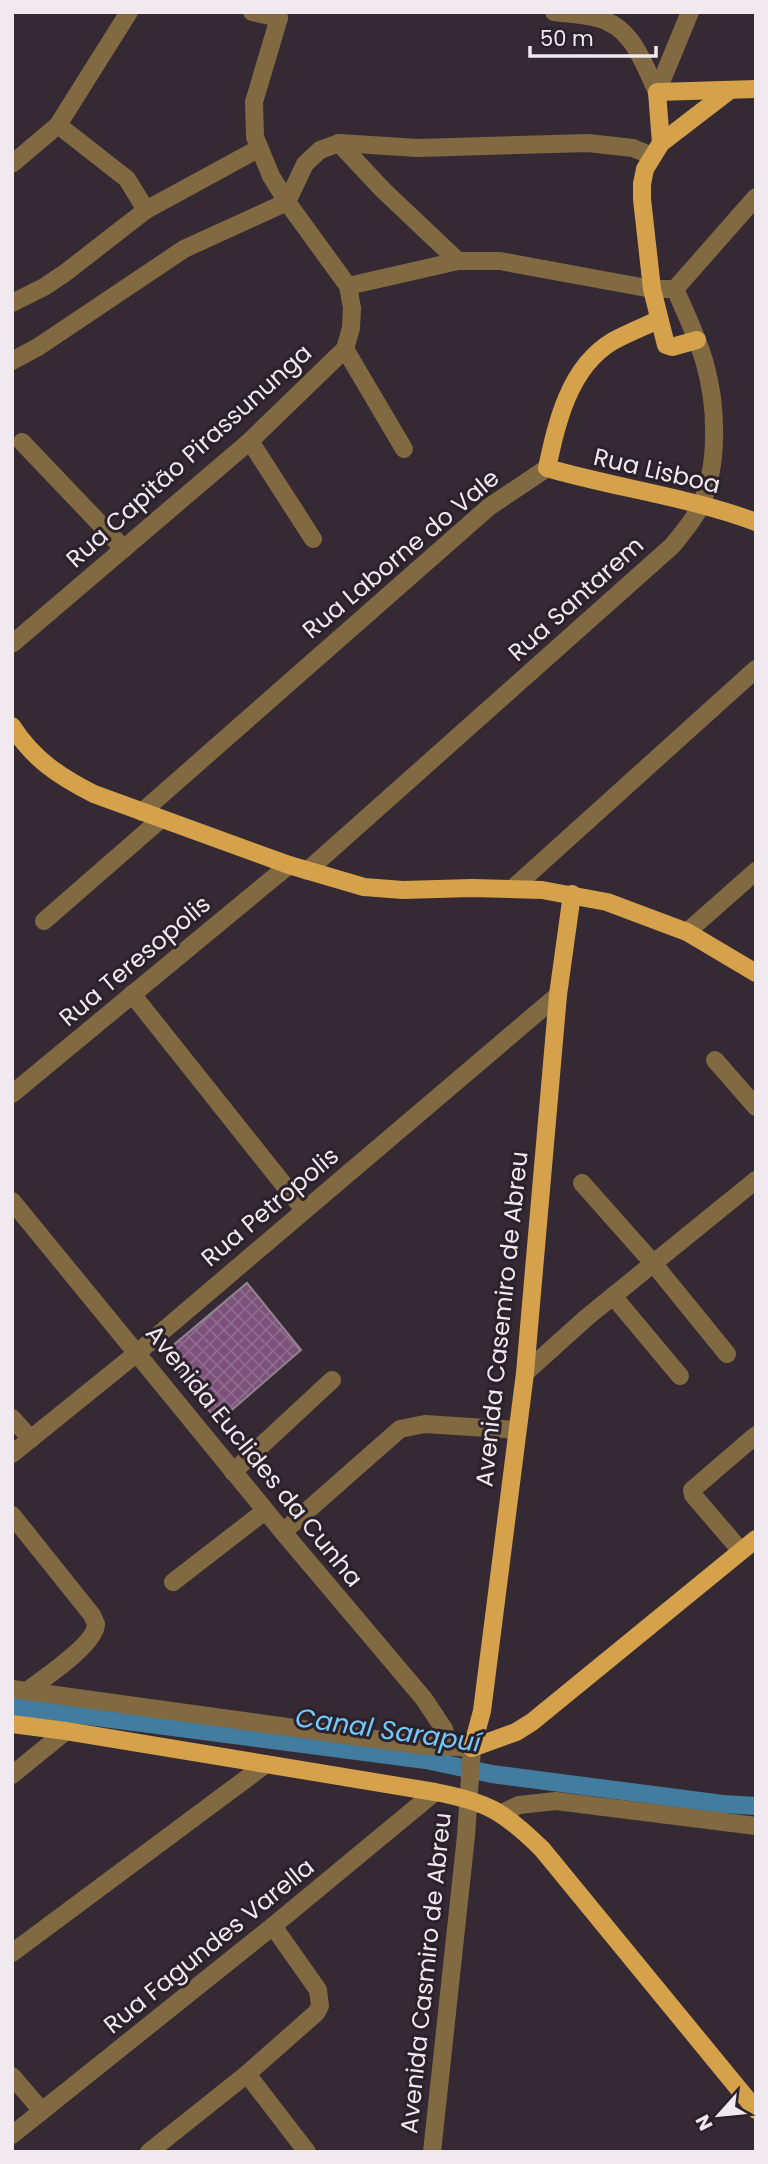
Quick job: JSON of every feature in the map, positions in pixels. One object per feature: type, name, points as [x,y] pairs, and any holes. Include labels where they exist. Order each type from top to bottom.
[{"type":"main road","points":[[697,340],[668,347],[658,320],[652,289],[642,184],[656,149],[657,92],[756,89]]},
{"type":"main road","points":[[656,149],[730,90]]},
{"type":"main road","points":[[547,468],[554,433],[577,377],[590,360],[612,342],[658,320]]},
{"type":"main road","name":"Rua Lisboa","points":[[547,468],[756,522]]},
{"type":"main road","points":[[12,726],[38,760],[64,779],[94,794],[307,871],[364,887],[403,890],[512,889],[572,894],[607,902],[687,932],[756,973]]},
{"type":"main road","name":"Avenida Casemiro de Abreu","points":[[471,1753],[482,1711],[524,1373],[558,995],[572,894]]},
{"type":"main road","points":[[471,1753],[516,1732],[532,1721],[756,1539]]},
{"type":"main road","points":[[12,1724],[435,1792],[468,1791],[502,1813],[542,1849],[756,2110]]},
{"type":"street","points":[[12,164],[58,125],[129,12]]},
{"type":"street","points":[[253,12],[282,15],[254,102],[258,149],[287,202],[348,286],[458,261],[500,261],[652,289],[675,289],[756,197]]},
{"type":"street","points":[[554,12],[597,18],[615,24],[636,47],[657,92]]},
{"type":"street","points":[[657,92],[690,12]]},
{"type":"street","points":[[58,125],[127,179],[146,210]]},
{"type":"street","points":[[339,143],[383,190],[458,261]]},
{"type":"street","points":[[12,360],[38,347],[184,248],[287,202],[305,164],[320,150],[339,143],[418,148],[588,144],[656,149]]},
{"type":"street","points":[[12,303],[65,273],[146,210],[258,149]]},
{"type":"street","name":"Rua Capitão Pirassununga","points":[[12,644],[250,441],[345,349],[351,318],[348,286]]},
{"type":"street","name":"Rua Santarem","points":[[307,871],[672,546],[689,526],[701,506],[711,472],[714,442],[710,386],[697,340],[675,289]]},
{"type":"street","points":[[345,349],[404,449]]},
{"type":"street","points":[[250,441],[313,539]]},
{"type":"street","points":[[22,442],[124,549]]},
{"type":"street","name":"Rua Laborne do Vale","points":[[142,812],[489,507],[547,468]]},
{"type":"street","points":[[512,889],[756,669]]},
{"type":"street","points":[[44,922],[161,819]]},
{"type":"street","name":"Rua Teresopolis","points":[[12,1094],[289,865]]},
{"type":"street","points":[[687,932],[756,871]]},
{"type":"street","points":[[132,994],[304,1210]]},
{"type":"street","name":"Rua Petropolis","points":[[12,1454],[137,1353],[558,995]]},
{"type":"street","points":[[715,1060],[756,1107]]},
{"type":"street","points":[[524,1373],[613,1296],[756,1180]]},
{"type":"street","points":[[582,1183],[653,1263],[727,1354]]},
{"type":"street","name":"Avenida Euclides da Cunha","points":[[12,1201],[265,1511],[424,1699],[444,1729],[449,1747]]},
{"type":"street","points":[[613,1296],[680,1376]]},
{"type":"street","points":[[233,1472],[332,1380]]},
{"type":"street","points":[[12,1418],[30,1439]]},
{"type":"street","points":[[283,1532],[400,1429],[425,1424],[517,1430]]},
{"type":"street","points":[[741,1551],[693,1495],[692,1490],[756,1435]]},
{"type":"street","points":[[173,1582],[265,1511]]},
{"type":"street","points":[[12,1515],[92,1615],[96,1624],[93,1636],[64,1663],[20,1689]]},
{"type":"street","points":[[20,1689],[418,1745],[449,1747],[471,1753]]},
{"type":"street","points":[[12,1775],[66,1731]]},
{"type":"street","name":"Avenida Casmiro de Abreu","points":[[432,2152],[466,1836],[471,1753]]},
{"type":"street","points":[[12,1953],[266,1764]]},
{"type":"street","name":"Rua Fagundes Varella","points":[[12,2135],[435,1792]]},
{"type":"street","points":[[502,1813],[519,1805],[556,1801],[756,1826]]},
{"type":"street","points":[[153,2151],[247,2074],[316,2013],[320,2006],[318,1990],[273,1926]]},
{"type":"street","points":[[247,2074],[307,2152]]},
{"type":"street","points":[[12,2076],[42,2111]]},
{"type":"building","points":[[247,1283],[301,1350],[218,1422],[164,1353]]},
{"type":"waterway","name":"Canal Sarapuí","points":[[12,1706],[426,1760],[492,1774],[756,1806]]}]
